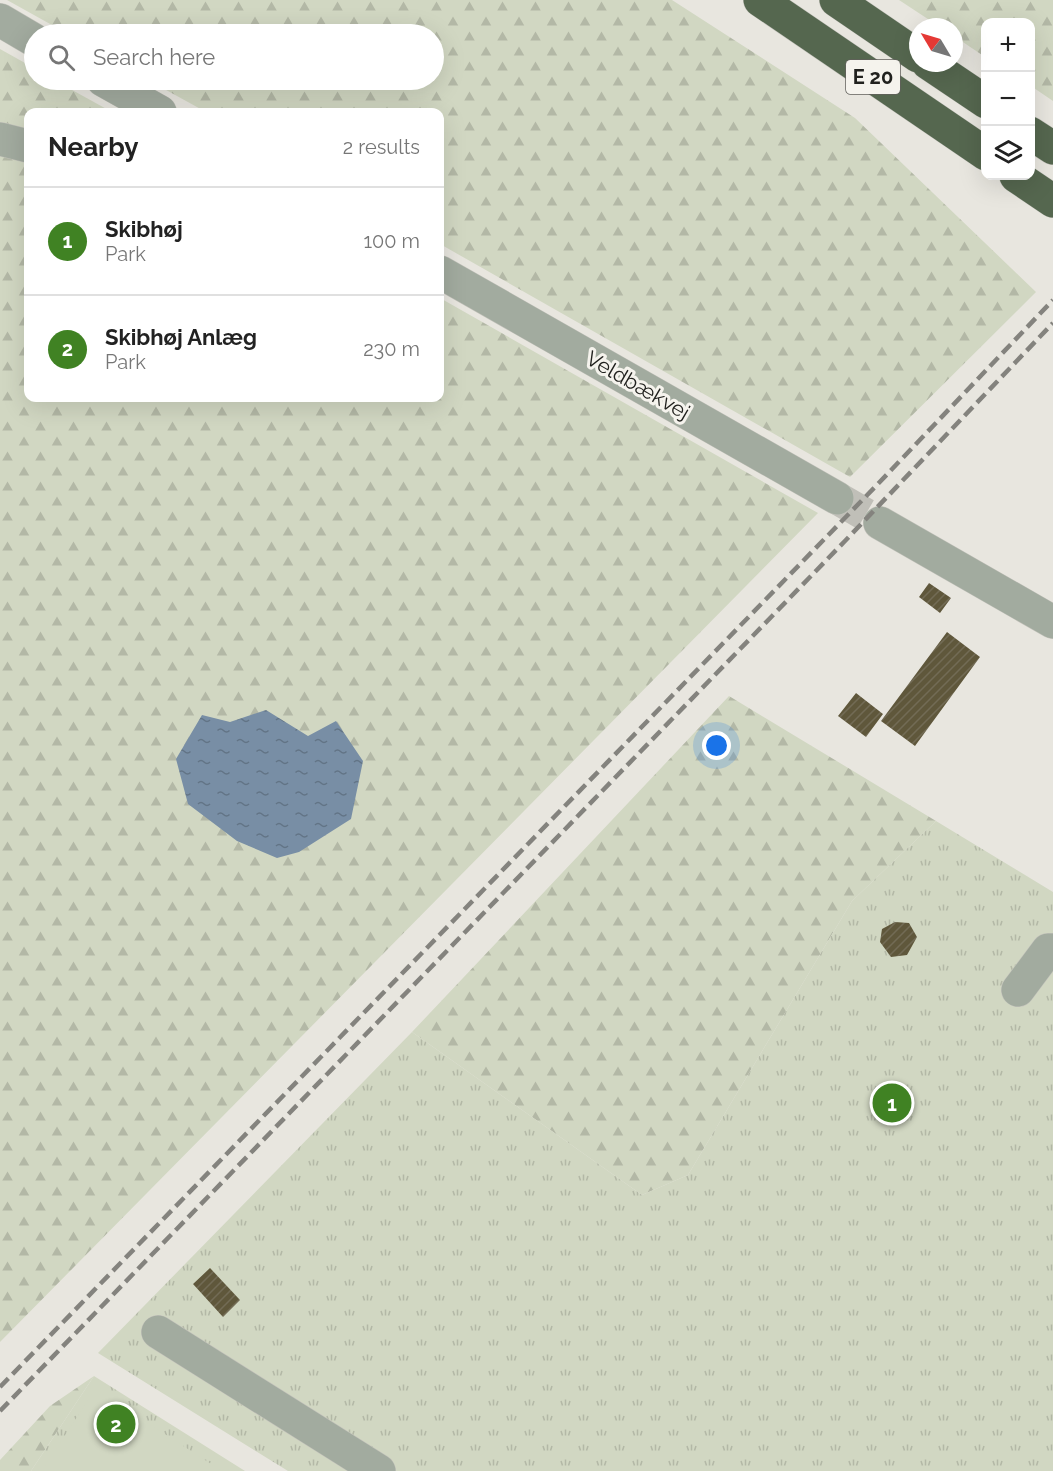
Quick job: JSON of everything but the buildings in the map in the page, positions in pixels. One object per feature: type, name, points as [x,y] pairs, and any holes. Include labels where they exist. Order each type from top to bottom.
[{"type":"highway","name":"E 20","points":[[760,0],[981,151]]},
{"type":"highway","name":"E 20","points":[[836,0],[909,50]]},
{"type":"highway","name":"E 20","points":[[941,72],[981,99]]},
{"type":"highway","points":[[1035,136],[1053,148]]},
{"type":"highway","points":[[1022,180],[1053,201]]},
{"type":"street","points":[[0,20],[24,34]]},
{"type":"street","points":[[121,90],[153,108]]},
{"type":"street","points":[[0,139],[24,145]]},
{"type":"street","name":"Veldbækvej","points":[[444,274],[837,498]]},
{"type":"street","points":[[880,523],[1053,622]]},
{"type":"street","points":[[1018,990],[1048,950],[1053,950]]},
{"type":"street","points":[[158,1332],[380,1471]]},
{"type":"green space","points":[[7,0],[672,0],[855,118],[1036,292],[850,477],[444,246],[444,108],[199,108],[166,90],[444,90],[444,24],[50,24]]},
{"type":"green space","points":[[899,0],[1053,0],[1053,101],[1035,89],[1035,18],[981,18],[981,54],[963,42],[963,18],[926,18]]},
{"type":"green space","points":[[0,49],[24,62],[24,90],[72,90],[105,108],[24,108],[24,402],[444,402],[444,300],[818,513],[0,1342]]},
{"type":"green space","points":[[729,696],[936,821],[852,901],[688,1175],[642,1195],[412,1032]]},
{"type":"green space","points":[[936,821],[1053,892],[1053,1471],[288,1471],[98,1353],[412,1032],[642,1195],[688,1175],[852,901]]},
{"type":"green space","points":[[94,1376],[31,1471],[0,1471],[0,1460],[50,1406]]},
{"type":"green space","points":[[94,1376],[245,1471],[31,1471]]},
{"type":"green space","points":[[95,1389],[222,1471],[42,1471]]},
{"type":"water","points":[[266,710],[308,736],[336,721],[363,761],[351,819],[299,852],[277,858],[237,841],[188,804],[176,759],[202,715],[230,722]]},
{"type":"tunnel","points":[[837,498],[880,523]]},
{"type":"railway","points":[[0,1387],[875,487],[1053,300]]},
{"type":"railway","points":[[0,1411],[844,542],[1053,323]]},
{"type":"place","name":"Skibhøj","points":[[892,1103]]},
{"type":"place","name":"Skibhøj Anlæg","points":[[116,1424]]}]
